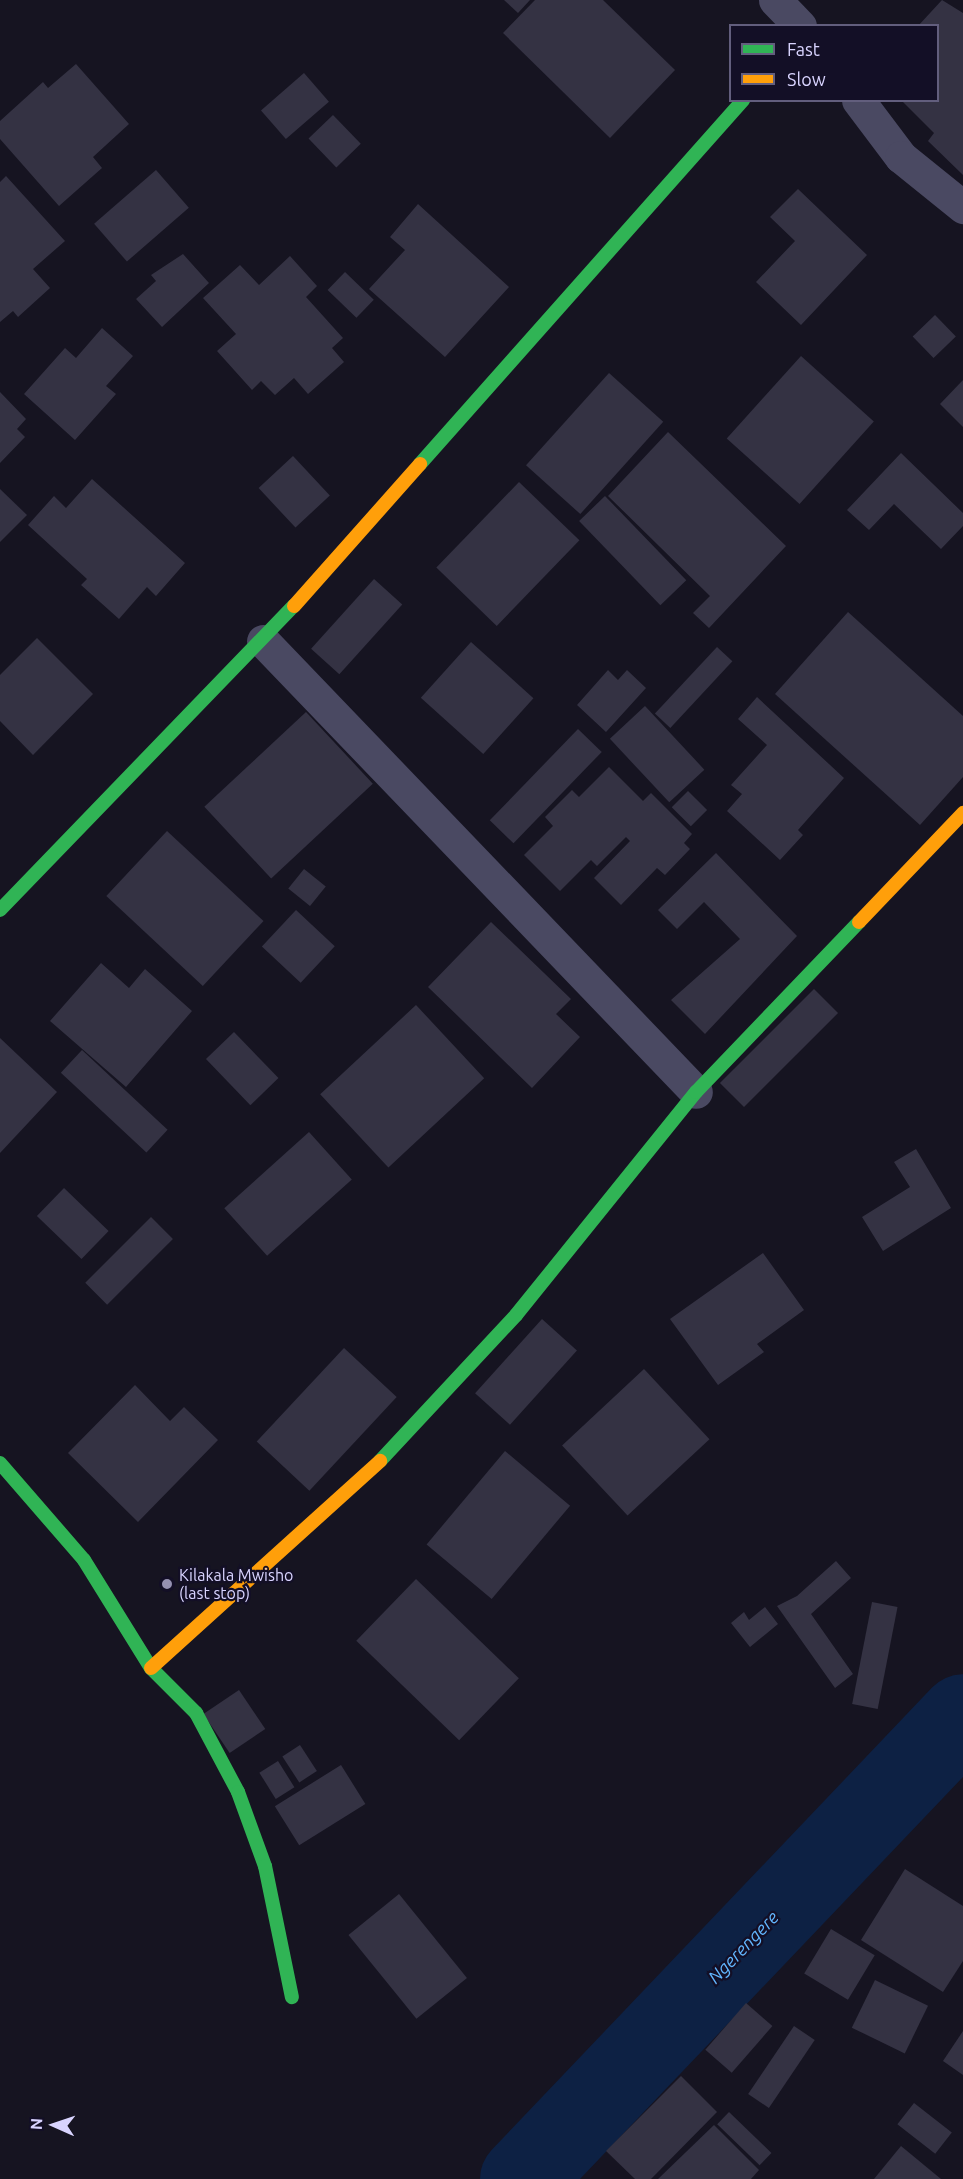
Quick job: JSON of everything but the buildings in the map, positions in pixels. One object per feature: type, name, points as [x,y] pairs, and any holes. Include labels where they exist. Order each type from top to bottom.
[{"type":"street","points":[[775,0],[798,24]]},
{"type":"street","points":[[0,910],[263,641],[741,102]]},
{"type":"street","points":[[860,102],[901,157],[963,207]]},
{"type":"street","points":[[263,641],[696,1092]]},
{"type":"street","points":[[151,1668],[364,1478],[516,1315],[696,1092],[963,813]]},
{"type":"street","points":[[0,1463],[84,1560],[151,1668],[196,1713],[238,1792],[265,1866],[292,1997]]},
{"type":"waterway","name":"Ngerengere","points":[[522,2179],[963,1716]]},
{"type":"traffic: fast","points":[[420,464],[741,102]]},
{"type":"traffic: fast","points":[[0,910],[294,606]]},
{"type":"traffic: fast","points":[[380,1461],[516,1315],[696,1092],[859,922]]},
{"type":"traffic: fast","points":[[0,1463],[84,1560],[151,1668],[196,1713],[238,1792],[265,1866],[292,1997]]},
{"type":"traffic: slow","points":[[294,606],[420,464]]},
{"type":"traffic: slow","points":[[859,922],[963,813]]},
{"type":"traffic: slow","points":[[151,1668],[380,1461]]},
{"type":"place","name":"Kilakala Mwisho (last stop)","points":[[167,1584]]}]
